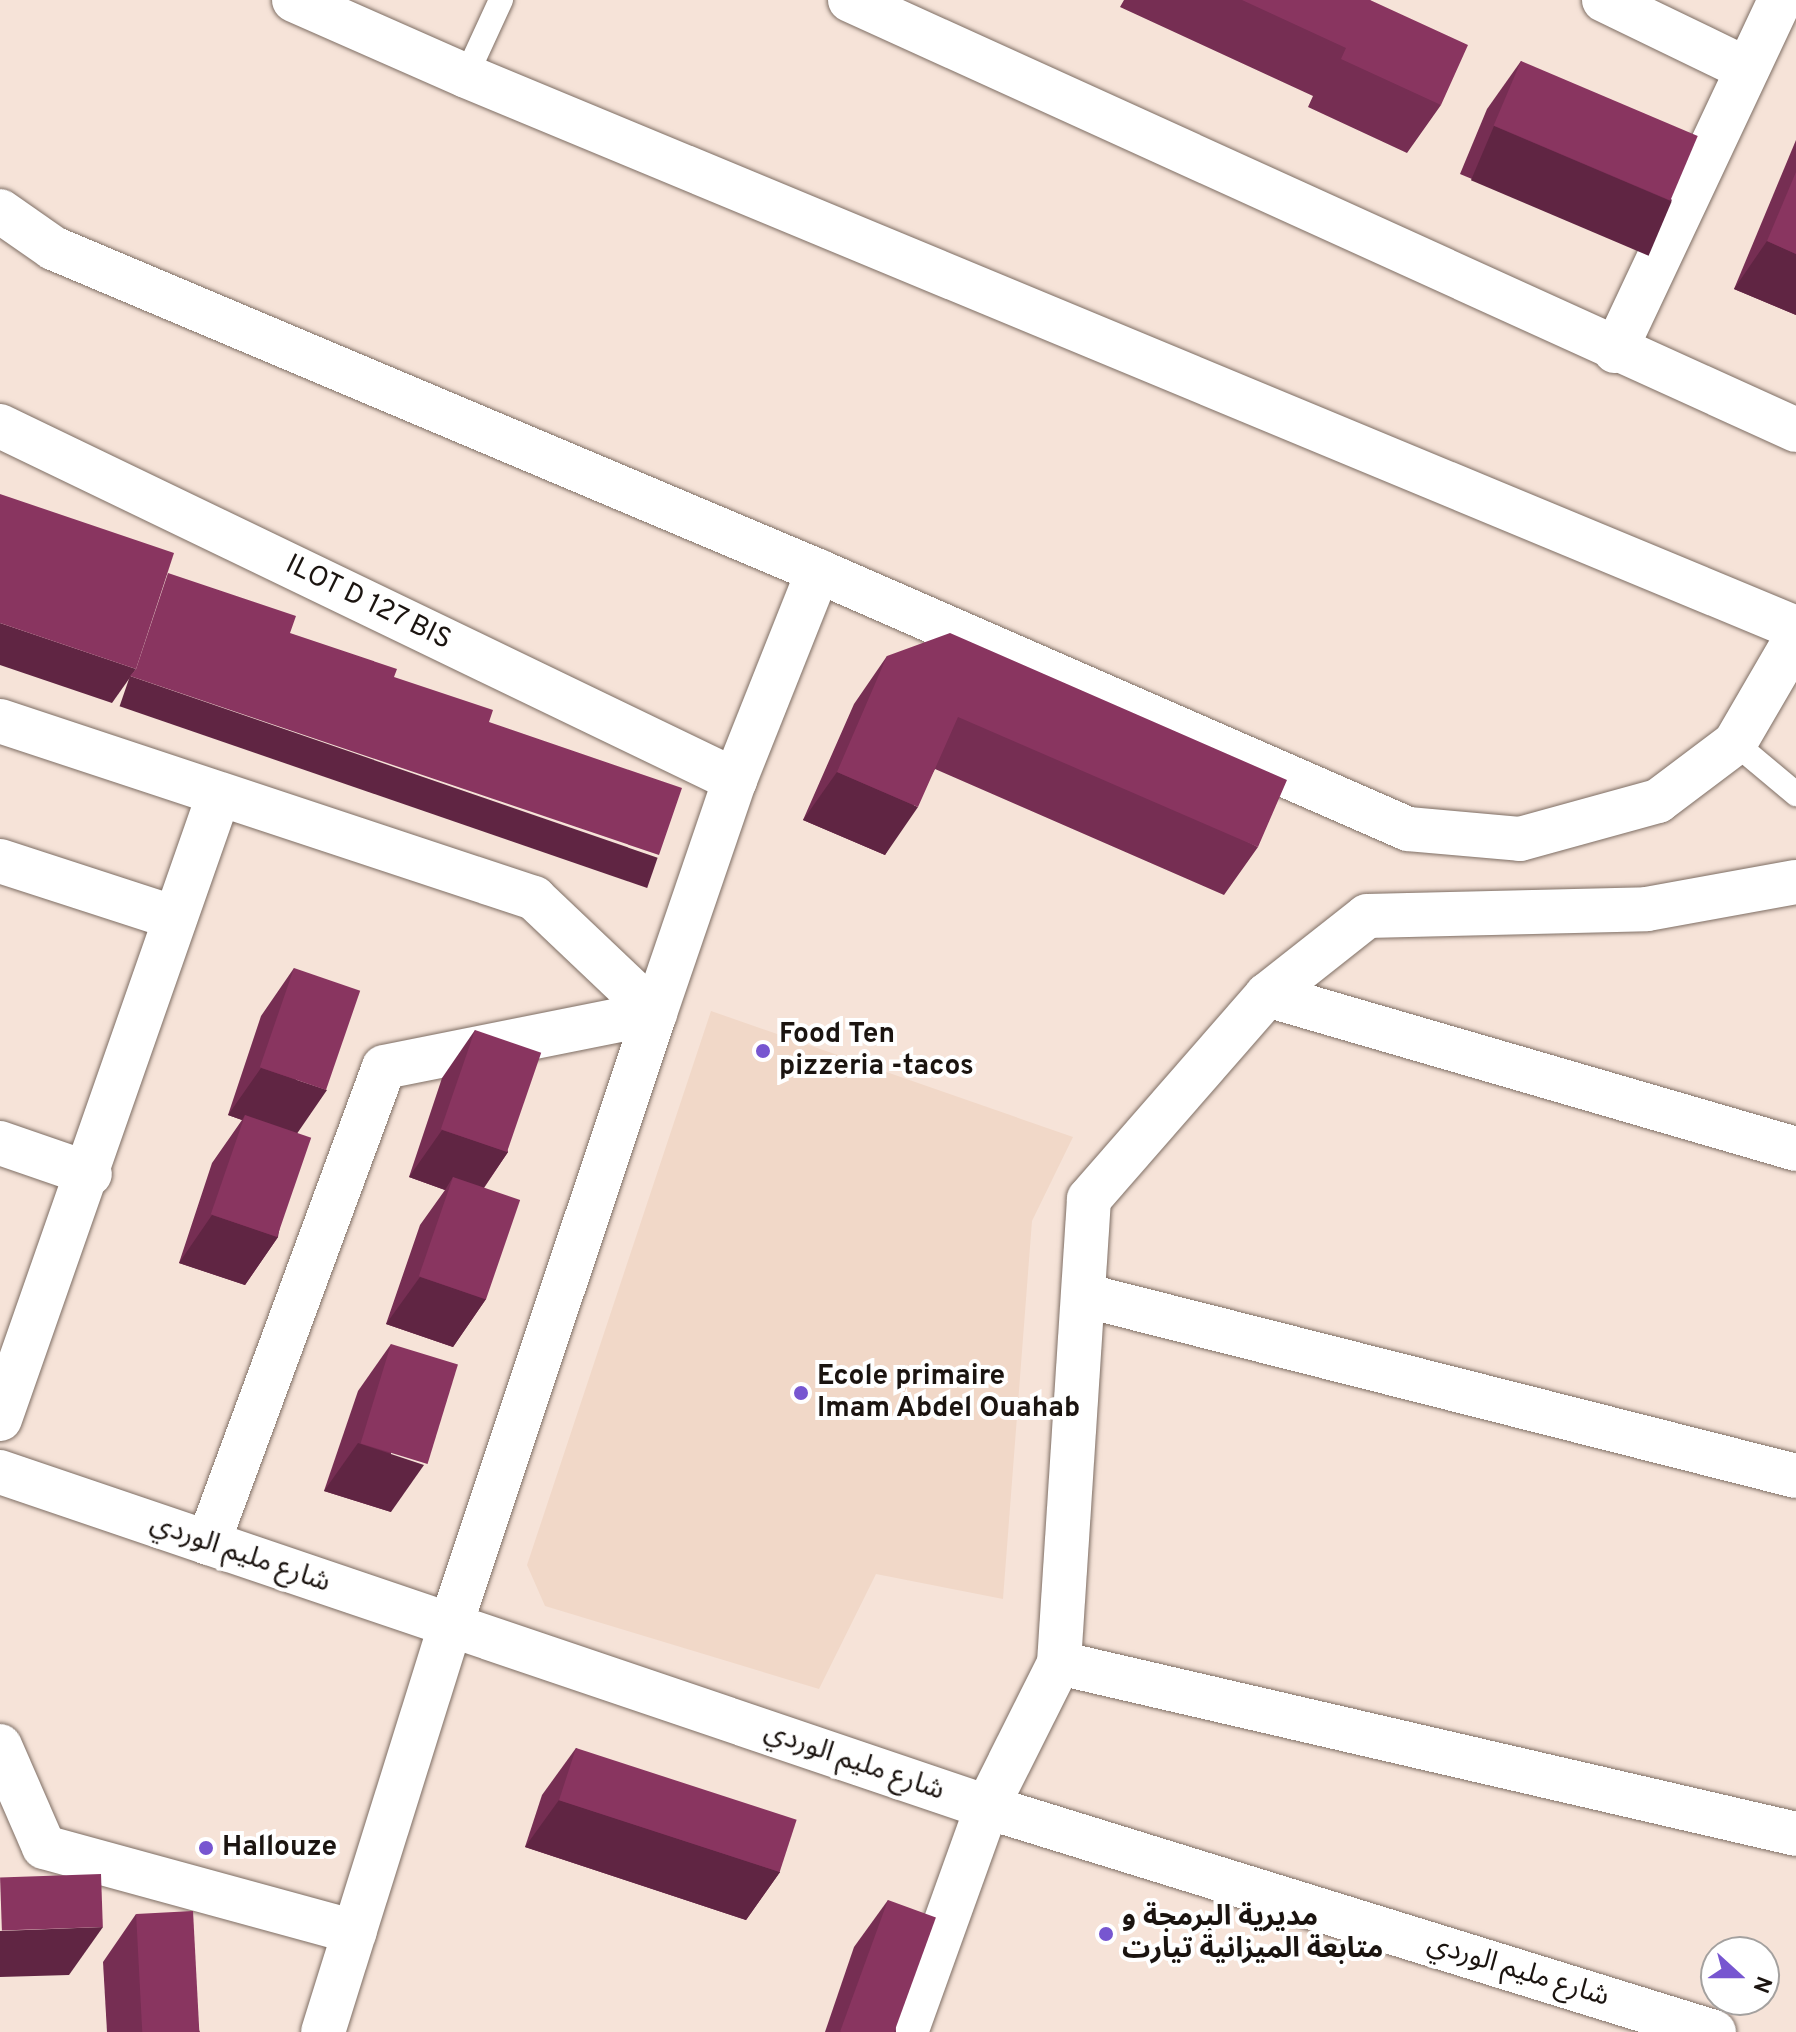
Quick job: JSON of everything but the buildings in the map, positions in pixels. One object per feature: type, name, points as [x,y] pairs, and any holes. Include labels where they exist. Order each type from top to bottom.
[{"type":"street","points":[[294,0],[466,76],[1796,628]]},
{"type":"street","points":[[850,0],[1615,351],[1796,430]]},
{"type":"street","points":[[1604,0],[1747,69]]},
{"type":"street","points":[[1615,351],[1780,0]]},
{"type":"street","points":[[0,211],[53,248],[818,571],[1408,829],[1520,839],[1658,801],[1735,743],[1796,638]]},
{"type":"street","name":"ILOT D 127 BIS","points":[[0,426],[735,780]]},
{"type":"street","points":[[323,2032],[450,1627],[655,1013],[735,780],[818,571]]},
{"type":"street","points":[[0,721],[534,898],[655,1013]]},
{"type":"street","points":[[0,1419],[90,1174],[219,794]]},
{"type":"street","points":[[0,861],[175,918]]},
{"type":"street","points":[[906,2032],[987,1807],[1059,1663],[1087,1296],[1089,1199],[1267,995],[1367,916],[1647,909],[1796,882]]},
{"type":"street","points":[[1267,995],[1796,1149]]},
{"type":"street","points":[[208,1543],[384,1067],[655,1013]]},
{"type":"street","points":[[0,1143],[90,1174]]},
{"type":"street","points":[[1087,1296],[1796,1476]]},
{"type":"street","name":"شارع مليم الوردي","points":[[0,1472],[987,1807],[1714,2032]]},
{"type":"street","points":[[1059,1663],[1796,1834]]},
{"type":"street","points":[[0,1746],[44,1847],[355,1932]]},
{"type":"lane","points":[[466,76],[501,0]]},
{"type":"lane","points":[[1735,743],[1796,794]]},
{"type":"shaded area","name":"Ecole primaire Imam Abdel Ouahab","points":[[711,1011],[1073,1137],[1032,1221],[1003,1599],[876,1574],[819,1689],[545,1606],[527,1565]]},
{"type":"place","name":"Food Ten pizzeria -tacos","points":[[763,1051]]},
{"type":"place","name":"Ecole primaire Imam Abdel Ouahab","points":[[801,1393]]},
{"type":"place","name":"Hallouze","points":[[206,1848]]},
{"type":"place","name":"مديرية البرمجة و متابعة الميزانية تيارت","points":[[1106,1934]]}]
